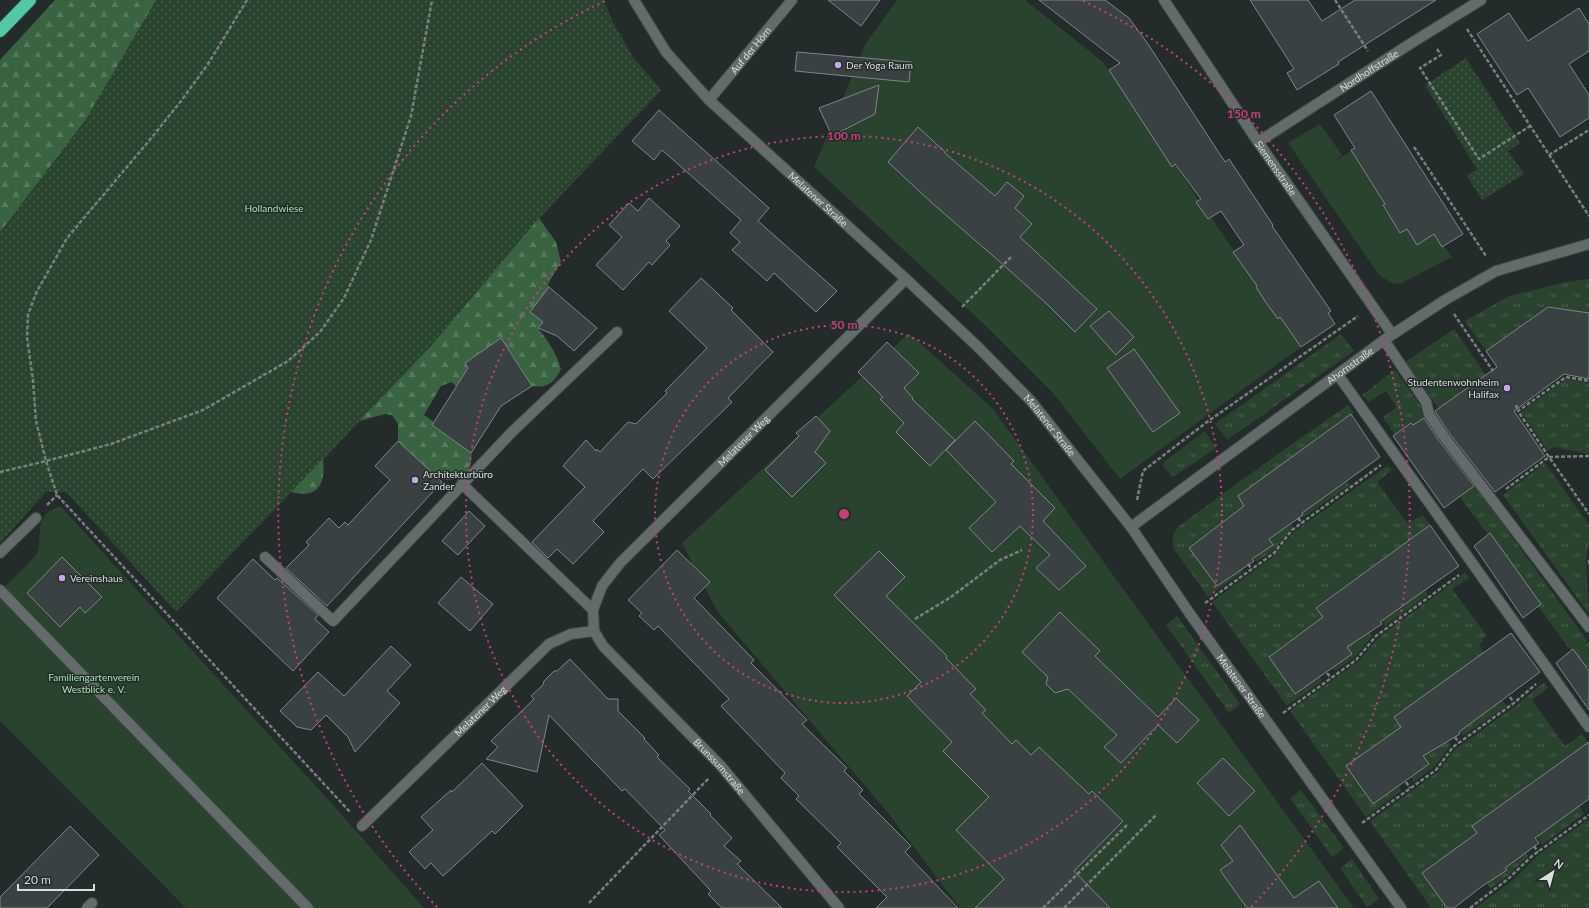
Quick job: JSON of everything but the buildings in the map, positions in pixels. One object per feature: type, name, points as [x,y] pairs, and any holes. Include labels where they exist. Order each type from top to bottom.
[{"type":"highway","points":[[0,31],[30,0]]},
{"type":"street","name":"Melatener Straße","points":[[634,0],[666,52],[709,100],[906,279],[1031,400],[1131,527],[1190,614],[1401,908]]},
{"type":"street","name":"Siemensstraße","points":[[1164,0],[1258,142],[1372,306],[1388,337],[1426,402],[1430,414],[1438,427],[1589,627]]},
{"type":"street","name":"Nordhoffstraße","points":[[1258,142],[1481,0]]},
{"type":"street","name":"Auf der Hörn","points":[[709,100],[792,1]]},
{"type":"street","name":"Ahornstraße","points":[[1131,527],[1388,337],[1445,300],[1496,271],[1589,244]]},
{"type":"street","name":"Melatener Weg","points":[[362,826],[549,644],[571,634],[594,631],[593,610],[602,586],[620,563],[906,279]]},
{"type":"street","points":[[264,557],[333,621],[512,432],[617,332]]},
{"type":"street","points":[[1338,375],[1589,727]]},
{"type":"street","points":[[462,484],[593,610]]},
{"type":"street","points":[[0,553],[36,518]]},
{"type":"street","points":[[0,590],[308,908]]},
{"type":"street","name":"Brunssumstraße","points":[[594,631],[603,646],[721,766],[839,908]]},
{"type":"path","points":[[248,0],[208,64],[181,101],[67,238],[36,293],[28,315],[27,337],[33,380],[36,421],[46,461],[57,495],[362,826]]},
{"type":"path","points":[[0,472],[111,444],[203,410],[288,361],[320,332],[344,298],[371,240],[411,116],[432,0]]},
{"type":"path","points":[[1335,0],[1377,65]]},
{"type":"path","points":[[1458,14],[1589,216]]},
{"type":"path","points":[[1441,55],[1420,68],[1479,159],[1530,126]]},
{"type":"path","points":[[1549,155],[1589,130]]},
{"type":"path","points":[[1414,147],[1496,271]]},
{"type":"path","points":[[950,321],[1011,257]]},
{"type":"path","points":[[1445,300],[1493,371]]},
{"type":"path","points":[[1131,527],[1143,471],[1207,422],[1372,306]]},
{"type":"path","points":[[1518,411],[1566,377],[1589,381]]},
{"type":"path","points":[[1516,405],[1518,411],[1589,514]]},
{"type":"path","points":[[1190,614],[1274,553],[1292,530],[1397,456]]},
{"type":"path","points":[[1492,500],[1549,457],[1589,456]]},
{"type":"path","points":[[1354,478],[1357,483]]},
{"type":"path","points":[[1298,518],[1302,523]]},
{"type":"path","points":[[915,619],[951,597],[1000,560],[1022,550]]},
{"type":"path","points":[[1589,560],[1589,565]]},
{"type":"path","points":[[1248,564],[1252,569]]},
{"type":"path","points":[[1269,724],[1356,660],[1381,632],[1474,564]]},
{"type":"path","points":[[1433,588],[1436,592]]},
{"type":"path","points":[[1377,628],[1381,632]]},
{"type":"path","points":[[1348,834],[1436,770],[1453,747],[1514,703],[1550,672]]},
{"type":"path","points":[[1327,673],[1331,678]]},
{"type":"path","points":[[1510,697],[1514,703]]},
{"type":"path","points":[[1455,737],[1459,743]]},
{"type":"path","points":[[589,903],[721,766]]},
{"type":"path","points":[[1406,782],[1410,788]]},
{"type":"path","points":[[1064,908],[1157,814]]},
{"type":"path","points":[[1470,908],[1508,879],[1538,852],[1589,815]]},
{"type":"path","points":[[1043,908],[1128,824]]},
{"type":"path","points":[[1534,846],[1538,852]]},
{"type":"green space","points":[[55,0],[220,0],[0,311],[0,60]]},
{"type":"green space","name":"Hollandwiese","points":[[156,0],[603,0],[612,21],[633,58],[661,90],[539,218],[432,345],[176,612],[66,492],[46,492],[0,543],[0,232],[86,119]]},
{"type":"green space","points":[[897,0],[1025,0],[1103,62],[1301,347],[1120,479],[1053,393],[988,328],[814,167],[866,43]]},
{"type":"green space","points":[[606,7],[612,21],[633,58],[661,90],[539,218],[556,242],[561,262],[548,284],[549,287],[530,312],[543,322],[538,328],[552,348],[561,369],[556,378],[550,384],[532,386],[501,338],[465,363],[471,374],[456,387],[452,382],[441,386],[424,415],[434,422],[433,426],[471,453],[472,459],[470,465],[463,475],[454,479],[443,480],[427,470],[398,441],[398,424],[392,415],[385,414],[359,421],[323,459],[323,476],[318,488],[308,493],[300,494],[291,492],[234,551]]},
{"type":"green space","points":[[1466,58],[1520,143],[1508,151],[1524,174],[1482,200],[1467,176],[1477,169],[1425,85]]},
{"type":"green space","points":[[1320,124],[1342,155],[1334,162],[1351,151],[1385,204],[1383,206],[1400,233],[1407,229],[1418,245],[1434,234],[1442,247],[1444,246],[1452,257],[1400,284],[1392,283],[1379,275],[1288,143]]},
{"type":"green space","points":[[1589,279],[1589,313],[1548,307],[1486,351],[1465,321],[1509,296],[1566,282]]},
{"type":"green space","points":[[1454,329],[1486,375],[1439,409],[1405,362]]},
{"type":"green space","points":[[909,333],[993,409],[1354,908],[960,908],[888,813],[717,611],[682,543]]},
{"type":"green space","points":[[1341,334],[1354,351],[1227,440],[1215,424]]},
{"type":"green space","points":[[1395,370],[1422,407],[1420,410],[1589,643],[1589,671],[1573,649],[1571,651],[1538,606],[1541,604],[1490,533],[1488,535],[1460,497],[1463,495],[1411,424],[1395,435],[1383,417],[1397,407],[1386,391],[1369,402],[1362,395]]},
{"type":"green space","points":[[1566,379],[1589,383],[1589,454],[1553,447],[1548,451],[1521,412]]},
{"type":"green space","points":[[1348,405],[1354,413],[1238,496],[1244,506],[1189,548],[1216,585],[1241,568],[1244,571],[1208,597],[1174,549],[1174,534],[1179,526]]},
{"type":"green space","points":[[1205,431],[1216,448],[1173,477],[1163,466],[1164,462]]},
{"type":"green space","points":[[1545,463],[1589,525],[1589,543],[1586,559],[1589,614],[1503,495]]},
{"type":"green space","points":[[1387,466],[1392,470],[1377,482],[1407,523],[1423,515],[1430,525],[1316,607],[1323,617],[1269,657],[1295,694],[1319,676],[1322,681],[1287,706],[1212,602],[1271,558],[1295,531]]},
{"type":"green space","points":[[1346,480],[1350,485],[1304,517],[1302,513]]},
{"type":"green space","name":"Familiengartenverein Westblick e. V.","points":[[57,507],[61,507],[66,512],[333,805],[424,908],[186,908],[0,721],[0,592],[37,553],[42,521],[45,515]]},
{"type":"green space","points":[[1289,522],[1293,527],[1273,551],[1256,562],[1254,558],[1273,545],[1268,537]]},
{"type":"green space","points":[[1465,572],[1469,578],[1452,589],[1487,636],[1482,639],[1483,641],[1479,645],[1484,653],[1394,717],[1401,727],[1346,766],[1373,804],[1398,785],[1401,791],[1366,817],[1290,711],[1359,661],[1379,637],[1442,591]]},
{"type":"green space","points":[[1425,590],[1428,595],[1385,626],[1382,621]]},
{"type":"green space","points":[[1177,616],[1240,704],[1229,713],[1166,625]]},
{"type":"green space","points":[[1369,630],[1372,636],[1355,657],[1335,671],[1332,668],[1352,654],[1346,646]]},
{"type":"green space","points":[[1544,682],[1548,688],[1532,700],[1565,746],[1582,734],[1589,744],[1584,746],[1472,826],[1477,833],[1422,873],[1447,908],[1431,908],[1370,821],[1438,772],[1454,750],[1517,705]]},
{"type":"green space","points":[[1502,700],[1507,706],[1463,736],[1460,730]]},
{"type":"green space","points":[[1446,739],[1451,745],[1434,767],[1414,782],[1411,777],[1428,764],[1423,756]]},
{"type":"green space","points":[[1301,790],[1344,848],[1332,857],[1290,798]]},
{"type":"green space","points":[[1579,805],[1584,814],[1542,845],[1537,836]]},
{"type":"green space","points":[[1589,819],[1589,908],[1475,908],[1512,881],[1538,855]]},
{"type":"green space","points":[[1521,847],[1528,856],[1509,875],[1490,889],[1487,883],[1507,870],[1501,862]]},
{"type":"green space","points":[[1352,859],[1379,899],[1367,907],[1340,868]]},
{"type":"place","name":"Der Yoga Raum","points":[[838,65]]},
{"type":"place","name":"Studentenwohnheim Halifax","points":[[1507,388]]},
{"type":"place","name":"Architekturbüro Zander","points":[[415,480]]},
{"type":"place","name":"Vereinshaus","points":[[62,578]]}]
